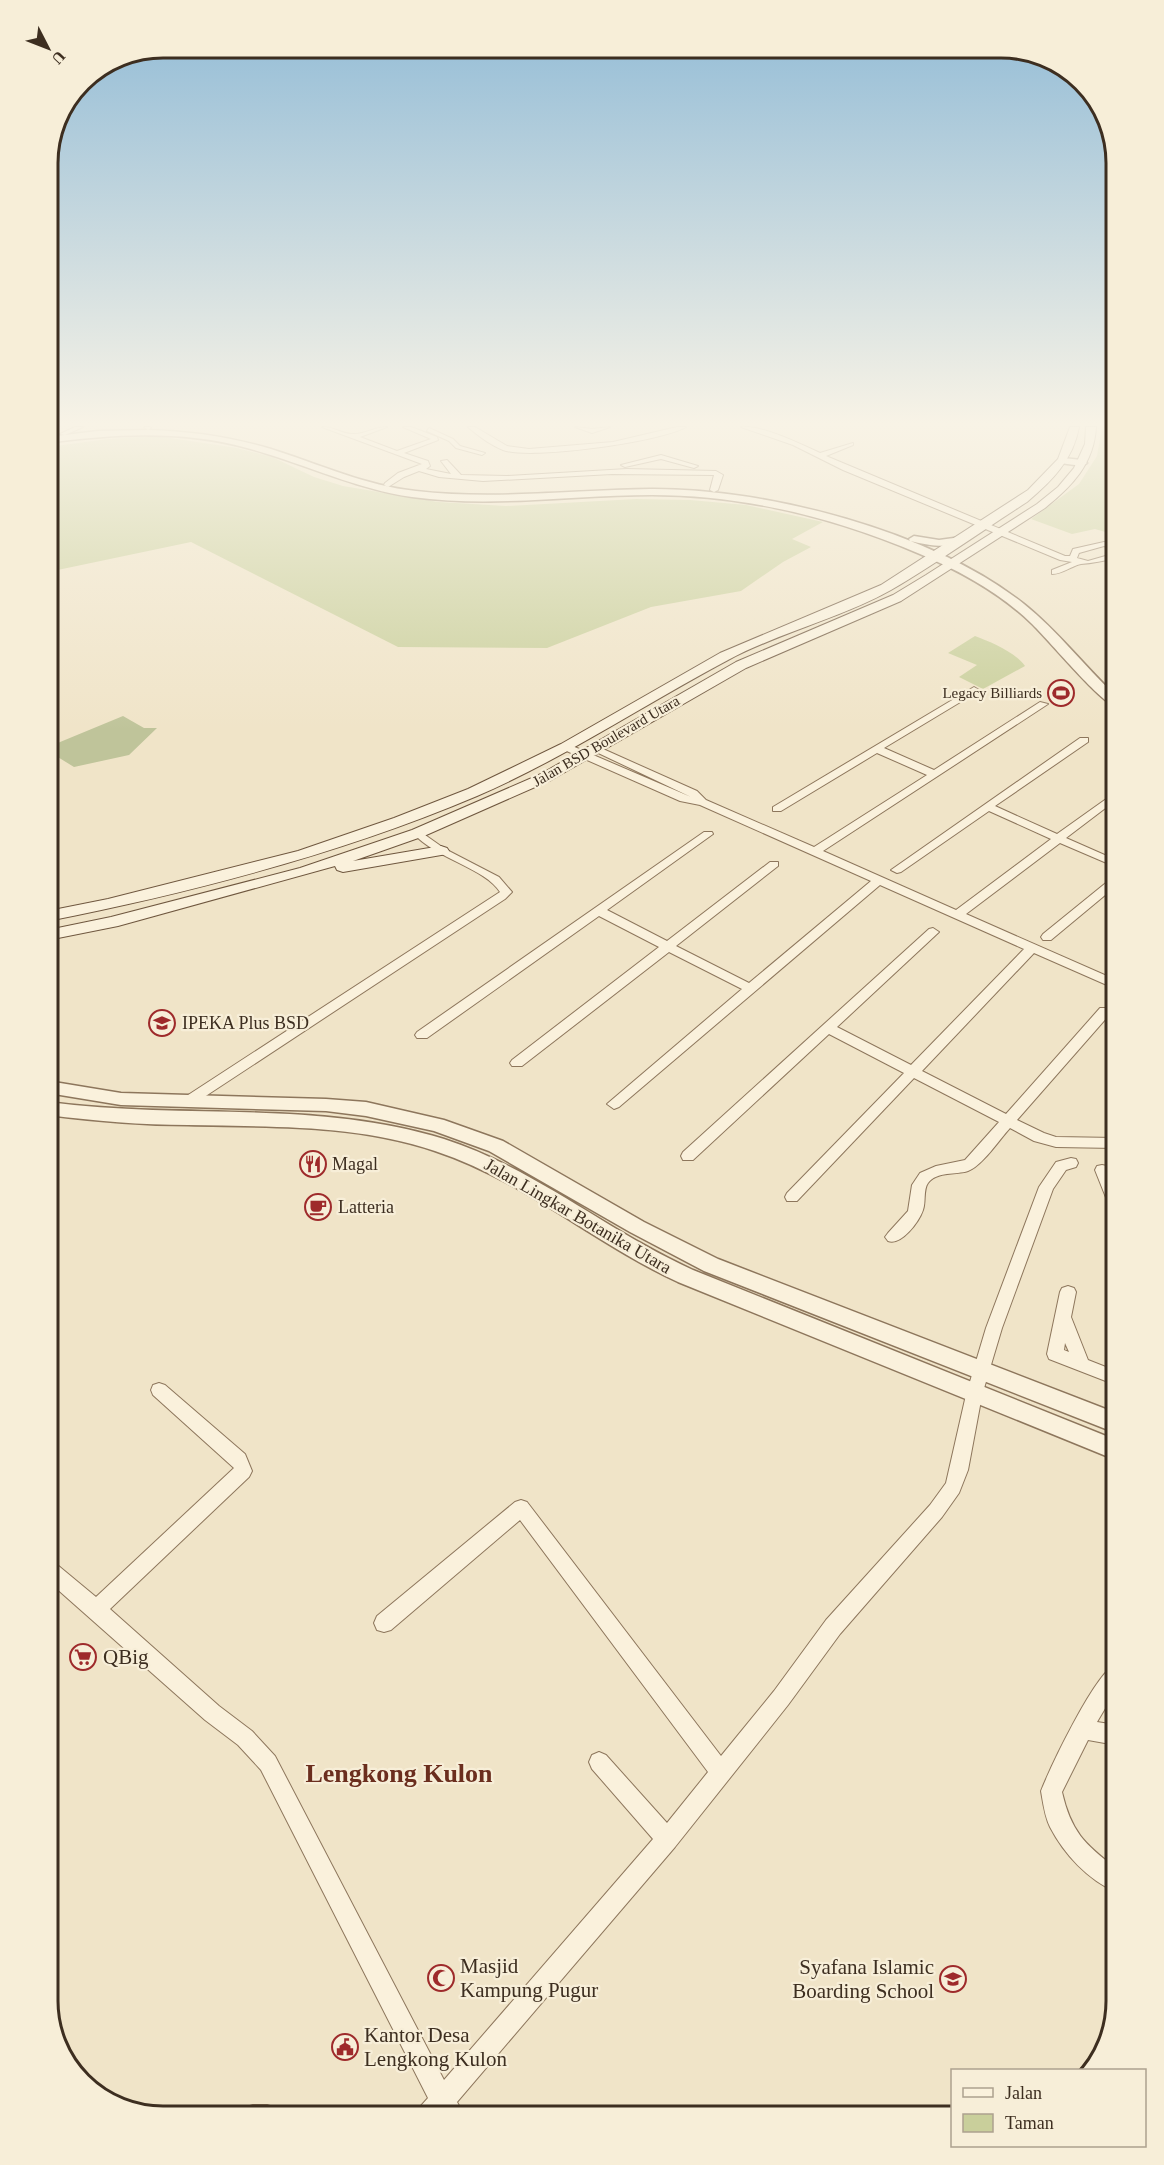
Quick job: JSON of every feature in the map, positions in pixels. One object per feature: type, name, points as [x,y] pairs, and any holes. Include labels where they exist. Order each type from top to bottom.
[{"type":"main road","name":"Jalan BSD Boulevard Utara","points":[[59,933],[112,922],[306,871],[418,833],[491,803],[591,753],[741,665],[897,598],[946,557],[961,540],[979,528]]},
{"type":"main road","name":"Jalan BSD Boulevard Utara","points":[[59,914],[109,904],[304,854],[473,792],[571,744],[725,656],[885,588],[1006,528]]},
{"type":"main road","points":[[306,871],[374,863],[441,851]]},
{"type":"street","points":[[859,528],[946,557],[986,583],[1017,604],[1049,632],[1106,693]]},
{"type":"street","points":[[875,528],[909,539],[996,580],[1038,609],[1062,630],[1106,677]]},
{"type":"street","points":[[995,528],[1068,560],[1088,563],[1106,558]]},
{"type":"street","points":[[909,539],[939,543],[961,540]]},
{"type":"street","points":[[1068,560],[1074,557],[1076,551],[1106,545]]},
{"type":"street","points":[[1055,572],[1080,562]]},
{"type":"street","points":[[777,809],[974,690]]},
{"type":"street","points":[[814,852],[1043,704]]},
{"type":"street","points":[[897,870],[1084,740]]},
{"type":"street","points":[[571,744],[664,785],[684,799],[703,802],[1106,981]]},
{"type":"street","points":[[876,748],[934,774]]},
{"type":"street","points":[[957,915],[1106,803]]},
{"type":"street","points":[[988,807],[1106,859]]},
{"type":"street","points":[[188,1102],[506,892],[503,886],[494,879],[441,851],[418,833]]},
{"type":"street","points":[[422,1035],[708,834]]},
{"type":"street","points":[[517,1063],[774,864]]},
{"type":"street","points":[[614,1104],[878,880]]},
{"type":"street","points":[[1047,937],[1106,888]]},
{"type":"street","points":[[599,911],[751,988]]},
{"type":"street","points":[[688,1156],[933,932]]},
{"type":"street","points":[[792,1197],[1032,948]]},
{"type":"street","points":[[893,1237],[914,1214],[918,1206],[917,1191],[927,1175],[942,1168],[963,1168],[1008,1121],[1105,1011]]},
{"type":"street","points":[[828,1028],[1008,1121],[1056,1142],[1106,1143]]},
{"type":"street","name":"Jalan Lingkar Botanika Utara","points":[[58,1089],[121,1099],[326,1105],[366,1109],[416,1119],[496,1146],[539,1168],[637,1227],[711,1264],[1106,1419]]},
{"type":"street","name":"Jalan Lingkar Botanika Utara","points":[[58,1109],[80,1113],[143,1117],[328,1122],[389,1132],[440,1145],[481,1160],[525,1184],[619,1243],[692,1279],[974,1395],[1106,1445]]},
{"type":"street","points":[[447,2106],[721,1773],[781,1698],[833,1627],[936,1511],[953,1486],[959,1470],[974,1395],[994,1328],[1047,1187],[1061,1166],[1071,1163]]},
{"type":"street","points":[[1102,1170],[1106,1180]]},
{"type":"street","points":[[619,1243],[637,1227]]},
{"type":"street","points":[[1068,1292],[1055,1354],[1106,1374]]},
{"type":"street","points":[[96,1609],[243,1471],[242,1463],[159,1390]]},
{"type":"street","points":[[384,1623],[521,1508],[721,1773]]},
{"type":"street","points":[[58,1578],[212,1713],[246,1738],[268,1763],[439,2106]]},
{"type":"street","points":[[1106,1687],[1051,1791],[1058,1821],[1082,1856],[1106,1874]]},
{"type":"street","points":[[1082,1729],[1106,1733]]},
{"type":"street","points":[[599,1762],[667,1839]]},
{"type":"green space","points":[[59,528],[812,528],[792,539],[811,547],[783,562],[741,591],[651,607],[547,648],[398,647],[191,542],[59,570]]},
{"type":"green space","points":[[1056,528],[1106,528],[1106,532],[1095,529],[1072,534]]},
{"type":"green space","points":[[975,636],[1009,652],[1025,666],[983,689],[959,677],[977,665],[948,653]]},
{"type":"green space","points":[[123,716],[144,728],[157,728],[129,755],[74,767],[59,758],[59,743]]},
{"type":"place","name":"Legacy Billiards","points":[[1061,693]]},
{"type":"place","name":"IPEKA Plus BSD","points":[[162,1023]]},
{"type":"place","name":"Magal","points":[[313,1164]]},
{"type":"place","name":"Latteria","points":[[318,1207]]},
{"type":"place","name":"QBig","points":[[83,1657]]},
{"type":"place","name":"Masjid Kampung Pugur","points":[[441,1978]]},
{"type":"place","name":"Syafana Islamic Boarding School","points":[[953,1979]]},
{"type":"place","name":"Kantor Desa Lengkong Kulon","points":[[345,2047]]},
{"type":"district","name":"Lengkong Kulon","points":[[399,1773]]}]
